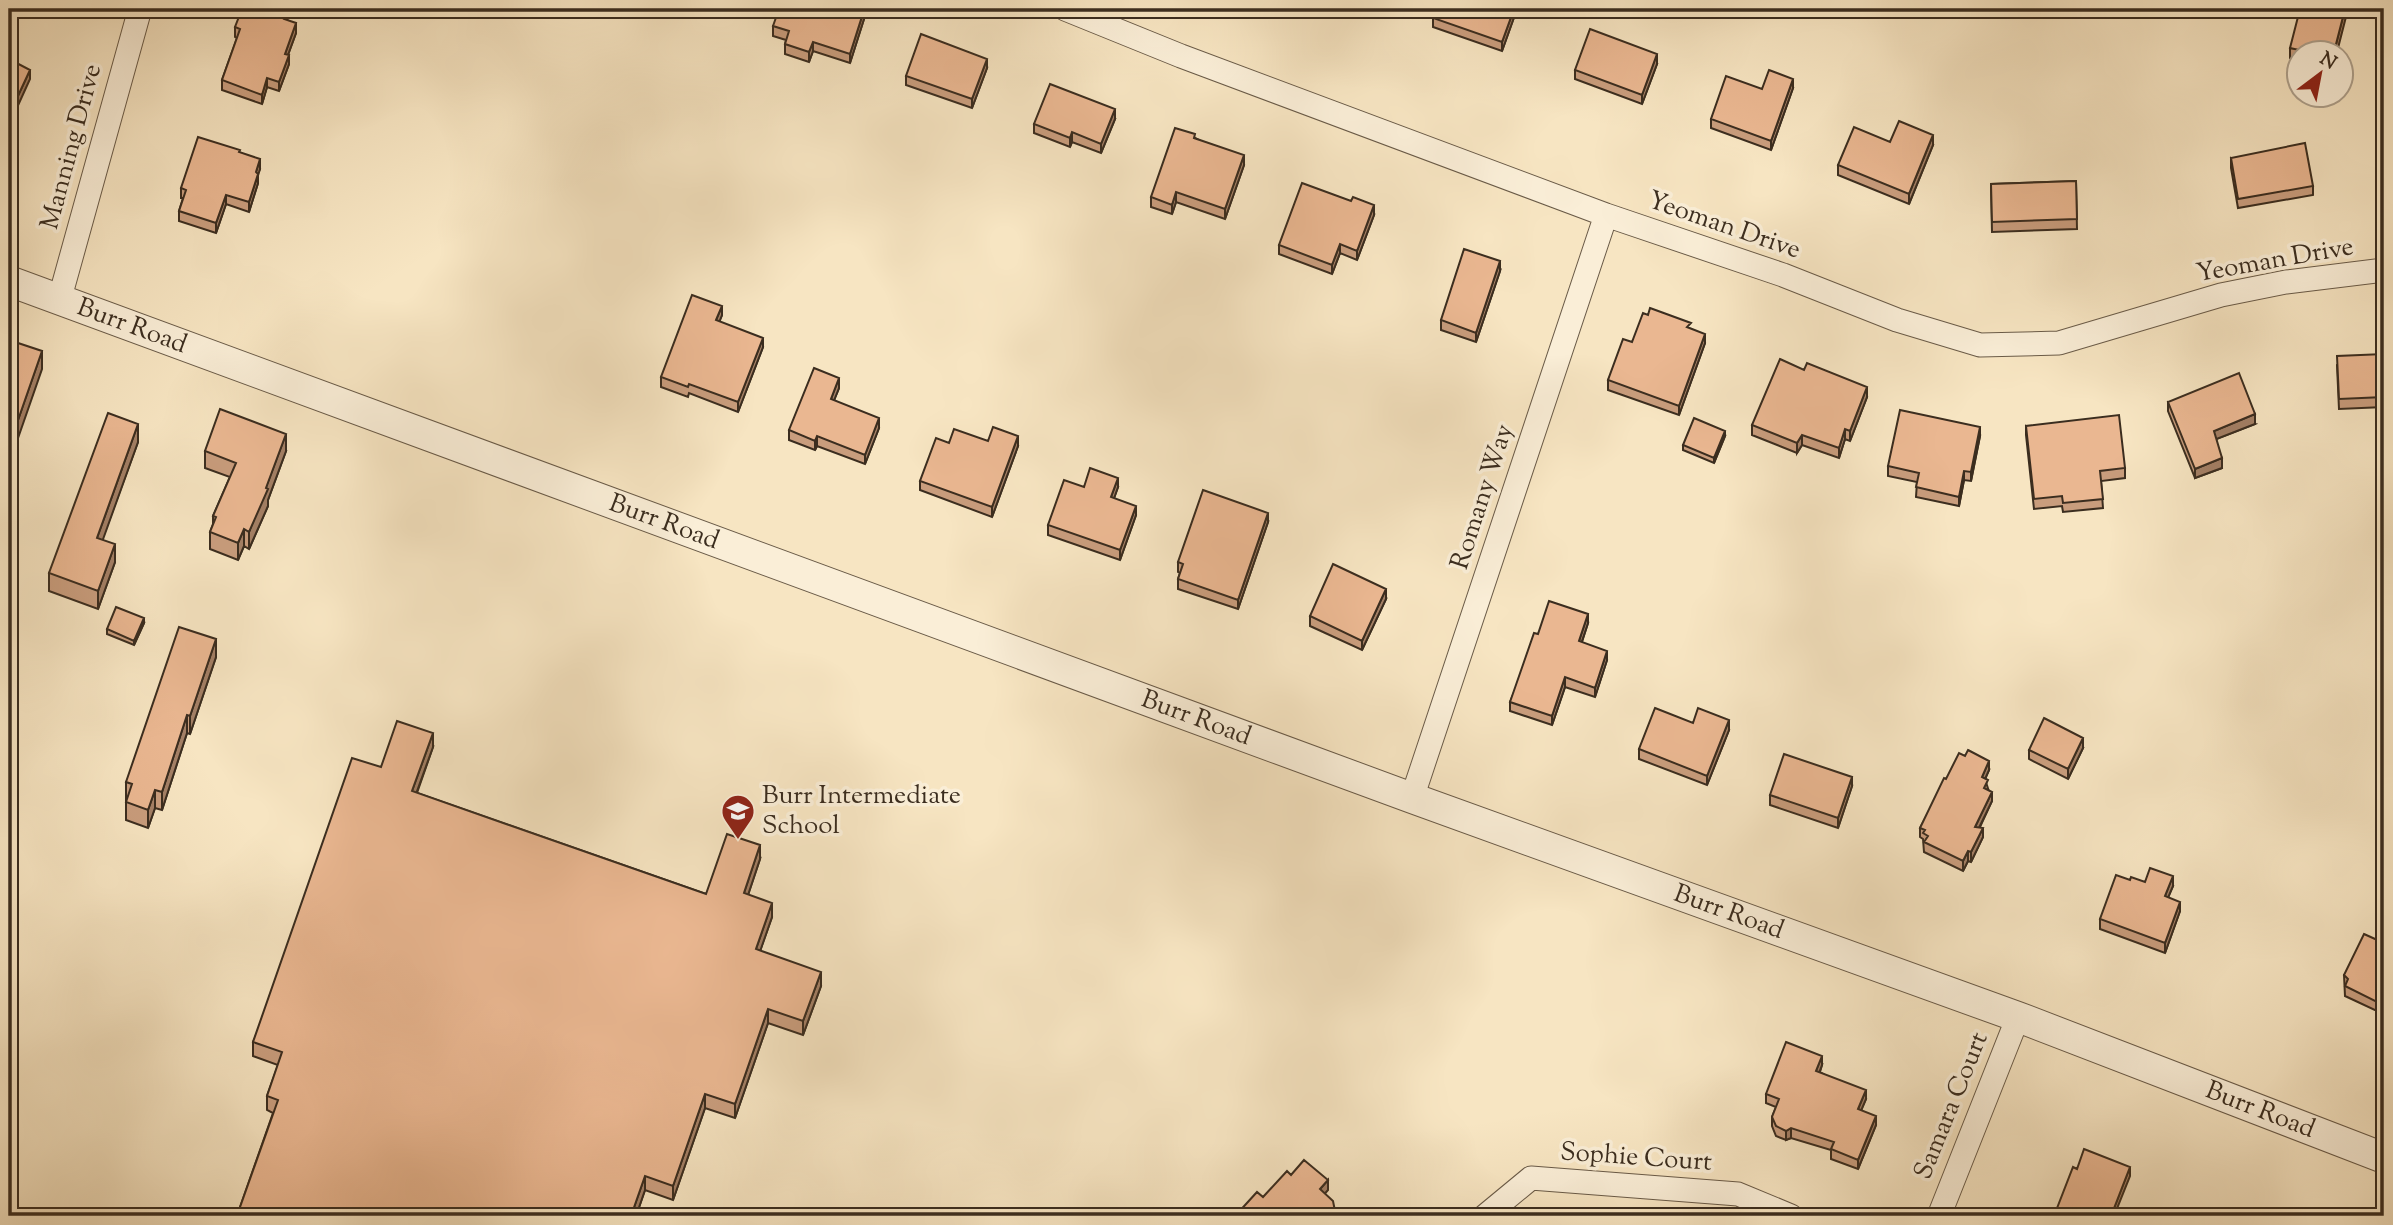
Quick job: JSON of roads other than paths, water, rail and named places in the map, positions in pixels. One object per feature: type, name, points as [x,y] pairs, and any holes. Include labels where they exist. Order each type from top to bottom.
[{"type":"street","name":"Manning Drive","points":[[59,300],[139,9]]},
{"type":"street","name":"Yeoman Drive","points":[[1065,9],[1181,56],[1606,215],[1783,275],[1897,320],[1980,345],[2059,343],[2221,295],[2286,282],[2384,270]]},
{"type":"street","name":"Romany Way","points":[[1412,797],[1606,215]]},
{"type":"street","name":"Burr Road","points":[[9,281],[2018,1017],[2384,1158]]},
{"type":"street","name":"Samara Court","points":[[1939,1216],[2018,1017]]},
{"type":"street","name":"Sophie Court","points":[[1485,1216],[1531,1178],[1738,1194],[1791,1216]]},
{"type":"place","name":"Burr Intermediate School","points":[[738,841]]}]
